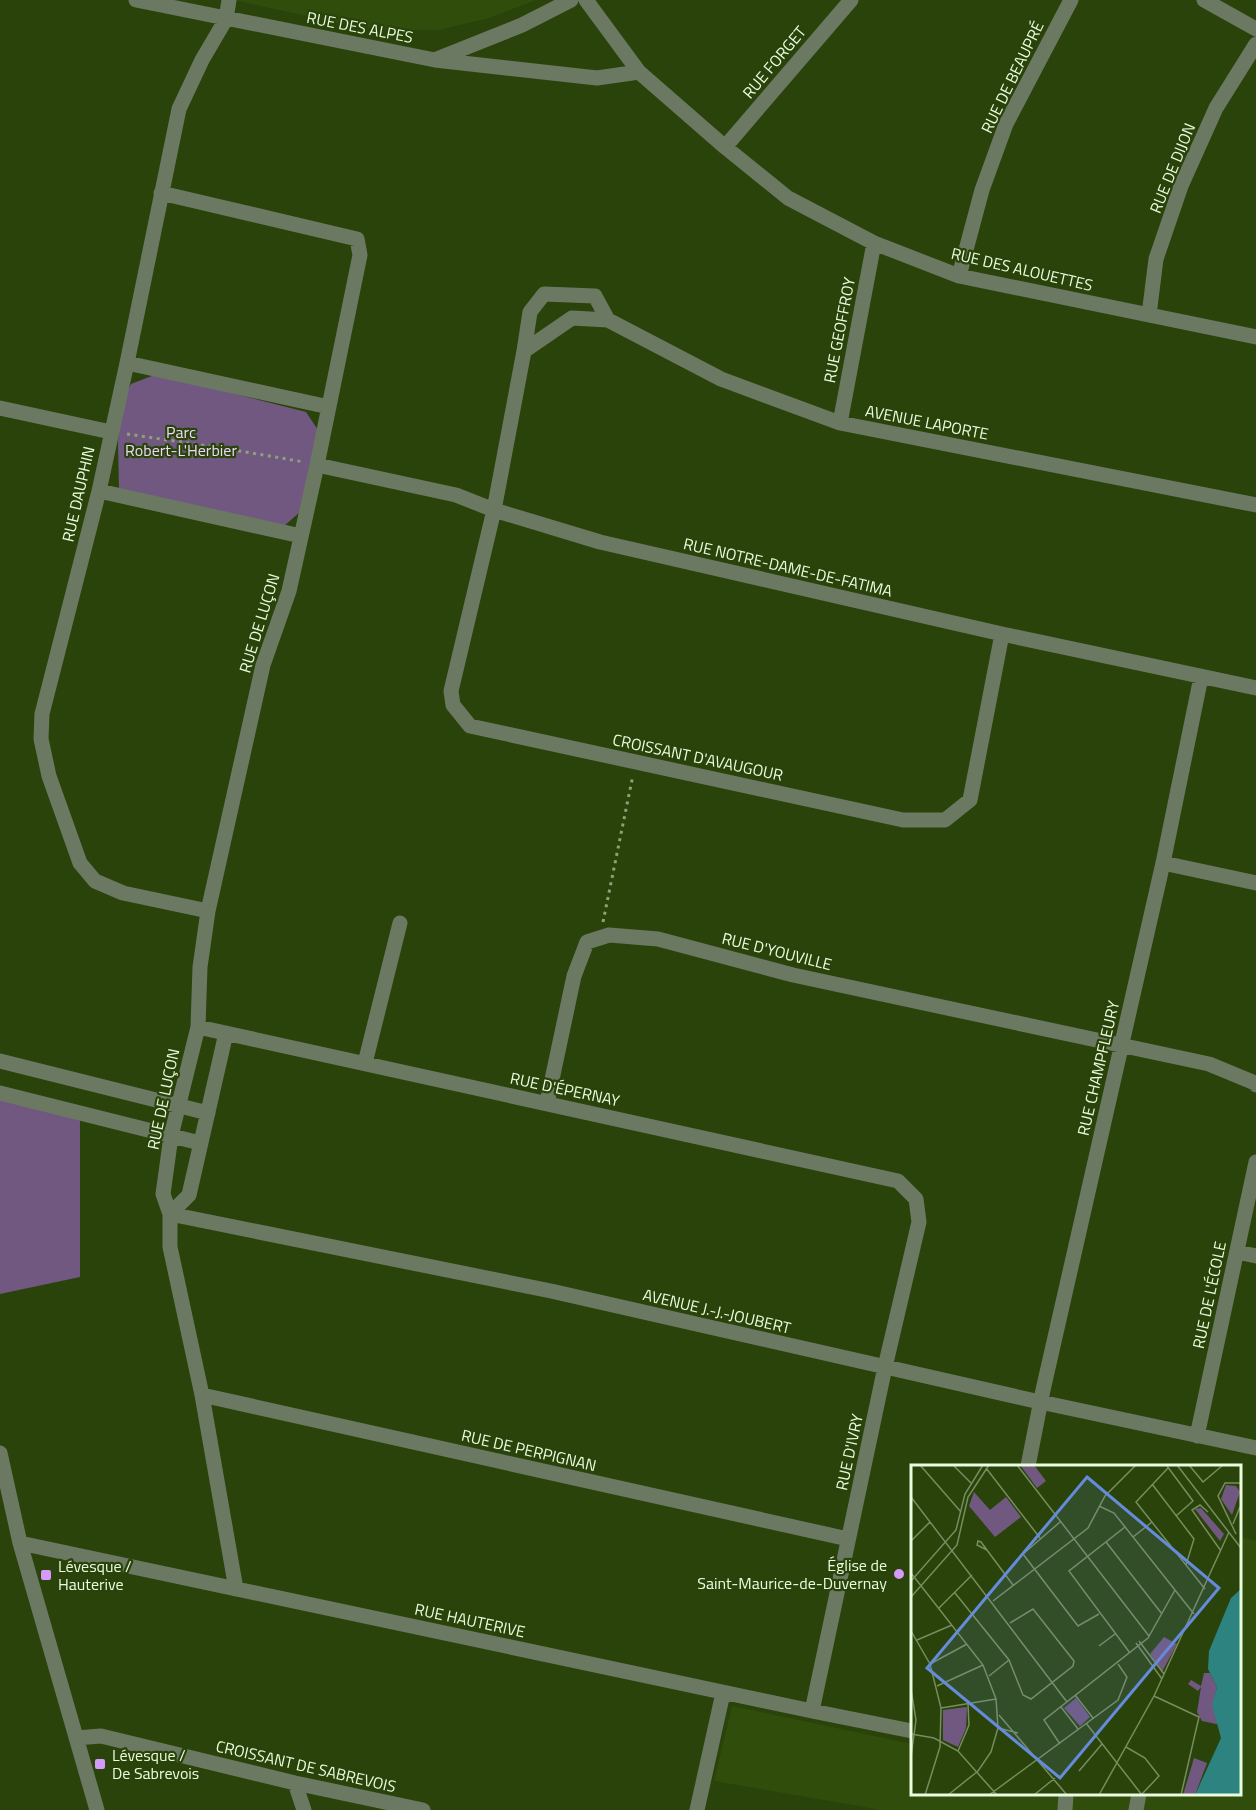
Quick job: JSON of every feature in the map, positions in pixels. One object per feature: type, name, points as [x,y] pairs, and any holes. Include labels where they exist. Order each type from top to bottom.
[{"type":"street","name":"RUE DES ALPES","points":[[136,0],[435,60],[597,78],[639,72]]},
{"type":"street","name":"RUE DAUPHIN","points":[[208,910],[123,893],[95,881],[80,863],[50,776],[41,739],[42,714],[99,491],[128,363],[179,109],[202,60],[226,19],[229,0]]},
{"type":"street","points":[[435,60],[522,26],[571,0]]},
{"type":"street","name":"RUE DES ALOUETTES","points":[[586,0],[639,72],[725,147],[788,198],[874,243],[959,276],[1256,338]]},
{"type":"street","name":"RUE FORGET","points":[[725,147],[850,0]]},
{"type":"street","name":"RUE DE BEAUPRÉ","points":[[959,276],[982,190],[1006,124],[1071,0]]},
{"type":"street","points":[[1204,0],[1256,29]]},
{"type":"street","name":"RUE DE DIJON","points":[[1149,315],[1156,259],[1181,186],[1216,108],[1256,44]]},
{"type":"street","name":"RUE DE LUÇON","points":[[162,193],[357,239],[360,255],[289,591],[263,665],[208,910],[200,967],[198,1027],[177,1105],[163,1194],[170,1214],[170,1247],[202,1395],[236,1589]]},
{"type":"street","name":"RUE GEOFFROY","points":[[840,423],[874,243]]},
{"type":"street","name":"AVENUE LAPORTE","points":[[494,510],[530,312],[544,294],[595,296],[608,320]]},
{"type":"street","name":"AVENUE LAPORTE","points":[[524,351],[572,318],[608,320],[721,380],[840,423],[1256,505]]},
{"type":"street","points":[[128,363],[329,407]]},
{"type":"street","points":[[0,408],[111,432]]},
{"type":"street","name":"RUE NOTRE-DAME-DE-FATIMA","points":[[317,465],[456,495],[494,510],[600,542],[1002,634],[1256,688]]},
{"type":"street","points":[[99,491],[301,536]]},
{"type":"street","name":"CROISSANT D'AVAUGOUR","points":[[494,510],[451,692],[453,705],[470,726],[903,820],[945,820],[970,800],[1002,634]]},
{"type":"street","name":"RUE CHAMPFLEURY","points":[[1028,1465],[1040,1402],[1163,863],[1201,677]]},
{"type":"street","points":[[1163,863],[1256,883]]},
{"type":"street","points":[[364,1063],[400,922]]},
{"type":"street","points":[[547,1103],[574,976],[586,942],[609,935]]},
{"type":"street","name":"RUE D'YOUVILLE","points":[[609,935],[658,939],[793,975],[1122,1045]]},
{"type":"street","name":"RUE D'ÉPERNAY","points":[[198,1027],[898,1180],[916,1199]]},
{"type":"street","points":[[170,1214],[189,1195],[226,1033]]},
{"type":"street","points":[[1122,1045],[1209,1064],[1256,1085]]},
{"type":"street","points":[[0,1061],[208,1113]]},
{"type":"street","points":[[0,1093],[200,1143]]},
{"type":"street","name":"RUE DE L'ÉCOLE","points":[[1197,1436],[1256,1161]]},
{"type":"street","name":"RUE D'IVRY","points":[[812,1712],[885,1367],[919,1222],[916,1199]]},
{"type":"street","name":"AVENUE J.-J.-JOUBERT","points":[[170,1214],[551,1291],[1040,1402],[1256,1448]]},
{"type":"street","points":[[1237,1252],[1256,1256]]},
{"type":"street","name":"RUE DE PERPIGNAN","points":[[202,1395],[848,1539]]},
{"type":"street","points":[[0,1453],[20,1543],[97,1810]]},
{"type":"street","name":"RUE HAUTERIVE","points":[[20,1543],[812,1712],[911,1731]]},
{"type":"street","points":[[697,1810],[723,1693]]},
{"type":"street","name":"CROISSANT DE SABREVOIS","points":[[76,1738],[101,1736],[295,1783],[423,1810]]},
{"type":"street","points":[[295,1783],[304,1810]]},
{"type":"street","points":[[1065,1810],[1066,1795]]},
{"type":"street","points":[[1136,1810],[1139,1795]]},
{"type":"path","points":[[111,432],[317,465]]},
{"type":"path","points":[[609,935],[603,920],[635,762]]},
{"type":"shaded area","points":[[234,0],[536,0],[489,18],[439,30],[383,30],[338,23]]},
{"type":"shaded area","points":[[1241,1537],[1256,1541],[1256,1810],[881,1810],[714,1781],[732,1706],[911,1744],[911,1795],[1241,1795]]},
{"type":"green space","name":"Parc Robert-L'Herbier","points":[[157,374],[306,412],[322,436],[300,512],[284,526],[119,489],[118,441],[122,403],[131,384]]},
{"type":"green space","points":[[0,1096],[80,1119],[80,1277],[0,1294]]},
{"type":"place","name":"Église de Saint-Maurice-de-Duvernay","points":[[899,1574]]},
{"type":"place","name":"Lévesque / Hauterive","points":[[46,1575]]},
{"type":"place","name":"Lévesque / De Sabrevois","points":[[100,1764]]}]
